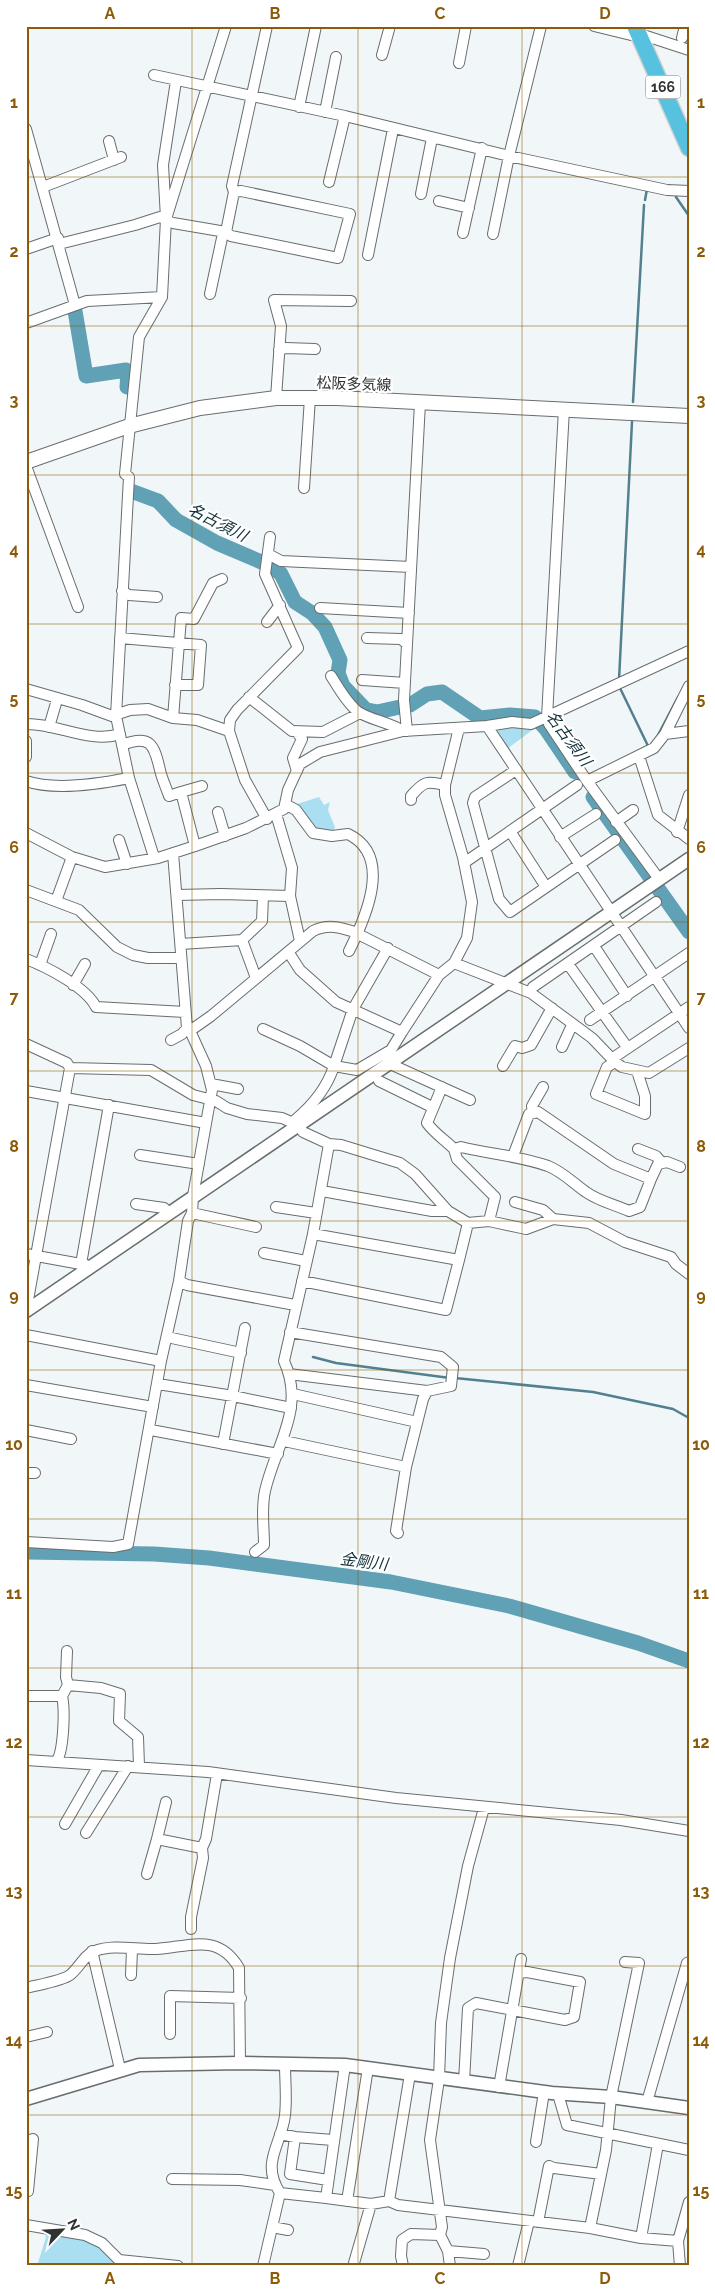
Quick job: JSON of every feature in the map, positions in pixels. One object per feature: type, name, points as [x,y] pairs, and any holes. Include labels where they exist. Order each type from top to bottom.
[{"type":"highway","name":"166","points":[[636,30],[689,148]]},
{"type":"main road","name":"松阪多気線","points":[[26,464],[130,426],[200,408],[276,398],[564,408],[689,416]]},
{"type":"street","points":[[154,857],[129,778],[116,716],[129,477],[125,474],[139,337],[162,297],[166,218],[226,26]]},
{"type":"street","points":[[210,294],[222,238],[226,232],[234,192],[232,186],[267,26]]},
{"type":"street","points":[[299,107],[316,26]]},
{"type":"street","points":[[382,55],[390,26]]},
{"type":"street","points":[[459,63],[466,26]]},
{"type":"street","points":[[493,234],[509,156],[541,26]]},
{"type":"street","points":[[594,26],[631,35],[636,30],[689,50]]},
{"type":"street","points":[[682,38],[684,26]]},
{"type":"street","points":[[325,112],[336,57]]},
{"type":"street","points":[[154,75],[345,116],[509,156],[667,190],[689,191]]},
{"type":"street","points":[[166,218],[163,204],[163,165],[176,81]]},
{"type":"street","points":[[329,182],[345,116]]},
{"type":"street","points":[[26,129],[44,187],[75,305]]},
{"type":"street","points":[[368,255],[393,129]]},
{"type":"street","points":[[420,194],[432,138]]},
{"type":"street","points":[[44,187],[117,158],[109,141]]},
{"type":"street","points":[[463,234],[482,148]]},
{"type":"street","points":[[26,249],[135,225],[160,217],[166,218],[173,223],[226,232],[231,236],[338,258],[350,214],[241,191],[234,192]]},
{"type":"street","points":[[439,201],[469,208]]},
{"type":"street","points":[[26,323],[87,301],[162,297]]},
{"type":"street","points":[[276,398],[281,326],[274,300],[351,300]]},
{"type":"street","points":[[279,350],[286,348],[315,349]]},
{"type":"street","points":[[304,488],[310,398]]},
{"type":"street","points":[[405,731],[404,700],[420,403]]},
{"type":"street","points":[[564,408],[546,717],[655,881]]},
{"type":"street","points":[[26,464],[78,607]]},
{"type":"street","points":[[270,537],[265,573],[298,648],[232,715],[229,731],[245,780],[271,817],[292,868],[290,896],[300,941]]},
{"type":"street","points":[[267,556],[280,561],[411,567]]},
{"type":"street","points":[[173,718],[181,618],[194,619],[213,583],[222,579]]},
{"type":"street","points":[[122,591],[129,596],[157,597]]},
{"type":"street","points":[[267,622],[280,605]]},
{"type":"street","points":[[320,608],[409,613]]},
{"type":"street","points":[[120,638],[201,644],[198,685],[176,685]]},
{"type":"street","points":[[367,638],[401,639],[407,644]]},
{"type":"street","points":[[26,834],[72,857],[100,867],[127,864],[172,853],[226,836],[271,817],[284,809],[288,790],[296,771],[304,760],[320,752],[405,731],[487,726],[512,722],[531,724],[689,651]]},
{"type":"street","points":[[331,676],[339,689],[360,713],[393,724],[405,731]]},
{"type":"street","points":[[362,680],[405,683]]},
{"type":"street","points":[[587,781],[654,748],[665,734],[689,686]]},
{"type":"street","points":[[26,689],[116,716],[130,710],[148,709],[173,718],[197,720],[229,731]]},
{"type":"street","points":[[249,697],[289,729],[296,731],[323,732],[360,713]]},
{"type":"street","points":[[49,727],[56,703]]},
{"type":"street","points":[[26,724],[112,736],[121,739],[140,740],[151,744],[156,750],[169,796],[202,786]]},
{"type":"street","points":[[487,726],[653,977],[689,1028]]},
{"type":"street","points":[[262,1029],[300,1046],[334,1066],[357,1070],[390,1050],[439,975],[454,963],[467,938],[472,902],[464,863],[446,804],[445,785],[459,728]]},
{"type":"street","points":[[296,731],[302,739],[293,758],[296,771]]},
{"type":"street","points":[[665,734],[689,731]]},
{"type":"street","points":[[26,741],[26,757]]},
{"type":"street","points":[[637,757],[658,815],[677,832],[689,838]]},
{"type":"street","points":[[516,770],[475,797],[473,803],[499,899],[510,912],[615,840]]},
{"type":"street","points":[[26,781],[38,785],[67,786],[129,778]]},
{"type":"street","points":[[410,800],[410,796],[421,785],[428,782],[445,785]]},
{"type":"street","points":[[464,863],[576,785]]},
{"type":"street","points":[[181,792],[195,846]]},
{"type":"street","points":[[677,832],[689,795]]},
{"type":"street","points":[[285,804],[296,810],[313,833],[332,836],[348,834],[364,846],[372,867],[372,887],[366,914],[349,951]]},
{"type":"street","points":[[616,822],[633,810]]},
{"type":"street","points":[[218,812],[226,836]]},
{"type":"street","points":[[560,837],[596,814]]},
{"type":"street","points":[[510,831],[546,887]]},
{"type":"street","points":[[119,840],[127,864]]},
{"type":"street","points":[[26,1542],[113,1547],[128,1544],[151,1430],[161,1361],[179,1281],[188,1221],[192,1213],[193,1196],[211,1101],[206,1066],[191,1032],[187,1028],[172,853]]},
{"type":"street","points":[[56,900],[72,857]]},
{"type":"street","points":[[26,1311],[87,1265],[193,1196],[689,859]]},
{"type":"street","points":[[27,894],[56,900],[79,910],[118,947],[133,955],[148,958],[182,958]]},
{"type":"street","points":[[177,895],[290,896]]},
{"type":"street","points":[[180,944],[242,940],[262,921],[263,896]]},
{"type":"street","points":[[531,993],[533,987],[656,902]]},
{"type":"street","points":[[187,1028],[194,1028],[211,1016],[289,953],[300,941],[324,927],[333,926],[358,933],[439,975]]},
{"type":"street","points":[[40,965],[51,934]]},
{"type":"street","points":[[242,940],[256,978]]},
{"type":"street","points":[[594,946],[627,996]]},
{"type":"street","points":[[388,948],[353,1009],[330,1076],[316,1100],[295,1120],[303,1132],[329,1144],[341,1145],[400,1164],[415,1174],[448,1211],[468,1223],[489,1221],[526,1229],[553,1219],[589,1223],[625,1242],[671,1257],[676,1264],[689,1274]]},
{"type":"street","points":[[289,953],[300,970],[336,1002],[402,1032]]},
{"type":"street","points":[[590,1020],[689,953]]},
{"type":"street","points":[[26,959],[40,965],[73,985],[93,1000],[96,1007],[186,1012]]},
{"type":"street","points":[[454,963],[531,993],[592,1038],[615,1062],[636,1071],[649,1073],[687,1053]]},
{"type":"street","points":[[73,985],[85,964]]},
{"type":"street","points":[[568,964],[627,1047]]},
{"type":"street","points":[[636,1071],[645,1096],[645,1114],[596,1094],[607,1067],[615,1062],[616,1056],[689,1007]]},
{"type":"street","points":[[503,1066],[515,1046],[522,1048],[531,1045],[552,1008]]},
{"type":"street","points":[[562,1047],[572,1025]]},
{"type":"street","points":[[171,1040],[182,1034],[187,1028]]},
{"type":"street","points":[[26,1044],[67,1063],[70,1068],[31,1255],[26,1311]]},
{"type":"street","points":[[388,1063],[470,1100]]},
{"type":"street","points":[[70,1068],[152,1070],[193,1095],[247,1114],[274,1117],[298,1125]]},
{"type":"street","points":[[379,1081],[432,1107]]},
{"type":"street","points":[[210,1084],[238,1089]]},
{"type":"street","points":[[442,1087],[432,1107],[428,1123],[433,1131],[443,1137],[454,1149],[457,1159],[495,1197],[489,1221]]},
{"type":"street","points":[[533,1113],[532,1106],[543,1087]]},
{"type":"street","points":[[26,1091],[206,1123]]},
{"type":"street","points":[[87,1265],[108,1105]]},
{"type":"street","points":[[513,1156],[529,1114],[538,1112],[614,1164],[651,1179]]},
{"type":"street","points":[[255,1552],[264,1545],[264,1492],[284,1441],[291,1408],[293,1394],[290,1374],[284,1361],[295,1305],[314,1234],[329,1144]]},
{"type":"street","points":[[454,1149],[461,1147],[504,1157],[513,1156],[548,1166],[564,1174],[588,1194],[629,1211],[640,1207],[658,1164],[662,1163]]},
{"type":"street","points":[[638,1149],[656,1156],[662,1163],[680,1167]]},
{"type":"street","points":[[140,1155],[199,1164]]},
{"type":"street","points":[[322,1191],[432,1211],[448,1211]]},
{"type":"street","points":[[514,1202],[543,1210],[553,1219]]},
{"type":"street","points":[[136,1204],[164,1208],[169,1212]]},
{"type":"street","points":[[276,1207],[316,1213]]},
{"type":"street","points":[[192,1213],[256,1227]]},
{"type":"street","points":[[302,1281],[446,1310],[468,1223]]},
{"type":"street","points":[[314,1234],[459,1260]]},
{"type":"street","points":[[264,1253],[306,1261]]},
{"type":"street","points":[[31,1255],[87,1265]]},
{"type":"street","points":[[179,1281],[186,1285],[295,1305]]},
{"type":"street","points":[[223,1444],[245,1328]]},
{"type":"street","points":[[290,1332],[441,1357],[453,1368],[450,1386],[428,1391],[290,1374]]},
{"type":"street","points":[[26,1335],[161,1361]]},
{"type":"street","points":[[167,1337],[241,1352]]},
{"type":"street","points":[[158,1384],[233,1396],[291,1408]]},
{"type":"street","points":[[26,1385],[153,1407]]},
{"type":"street","points":[[398,1534],[396,1531],[406,1467],[417,1422],[428,1391]]},
{"type":"street","points":[[293,1394],[417,1422]]},
{"type":"street","points":[[26,1430],[71,1439]]},
{"type":"street","points":[[151,1430],[278,1454]]},
{"type":"street","points":[[284,1441],[406,1467]]},
{"type":"street","points":[[56,1762],[60,1758],[63,1729],[62,1696],[68,1685],[66,1677],[67,1651]]},
{"type":"street","points":[[68,1685],[101,1688],[120,1694],[119,1721],[138,1737],[133,1766],[86,1833]]},
{"type":"street","points":[[26,1696],[62,1696]]},
{"type":"street","points":[[26,1760],[133,1766],[218,1774],[484,1808],[621,1820],[689,1831]]},
{"type":"street","points":[[66,1824],[99,1765]]},
{"type":"street","points":[[191,1930],[191,1917],[204,1858],[202,1848],[206,1839],[218,1774]]},
{"type":"street","points":[[147,1874],[166,1802]]},
{"type":"street","points":[[450,2266],[448,2251],[440,2235],[442,2227],[430,2140],[439,2079],[441,2023],[450,1958],[468,1866],[484,1808]]},
{"type":"street","points":[[157,1839],[202,1848]]},
{"type":"street","points":[[26,1988],[69,1976],[92,1951],[103,1948],[157,1949],[194,1942],[208,1944],[233,1956],[239,1968],[241,1998],[240,2063]]},
{"type":"street","points":[[131,1975],[132,1948]]},
{"type":"street","points":[[92,1951],[120,2070]]},
{"type":"street","points":[[499,2087],[521,1959]]},
{"type":"street","points":[[590,2228],[608,2132],[611,2097],[639,1963],[625,1962]]},
{"type":"street","points":[[648,2102],[686,1963],[689,1962]]},
{"type":"street","points":[[464,2082],[468,2008],[476,2003],[566,2020],[574,2017],[580,1982],[528,1972],[519,1973]]},
{"type":"street","points":[[170,2034],[170,1996],[241,1998]]},
{"type":"street","points":[[26,2037],[47,2032]]},
{"type":"street","points":[[26,2099],[139,2065],[240,2063],[345,2065],[499,2087],[558,2094],[611,2097],[689,2108]]},
{"type":"street","points":[[263,2266],[272,2227],[277,2189],[272,2161],[274,2148],[285,2116],[285,2064]]},
{"type":"street","points":[[326,2198],[345,2065]]},
{"type":"street","points":[[347,2201],[368,2068]]},
{"type":"street","points":[[390,2201],[410,2074]]},
{"type":"street","points":[[536,2142],[544,2092]]},
{"type":"street","points":[[558,2094],[567,2125],[689,2150]]},
{"type":"street","points":[[280,2134],[333,2140]]},
{"type":"street","points":[[295,2137],[290,2174],[328,2180]]},
{"type":"street","points":[[26,2141],[33,2139],[28,2191],[26,2191]]},
{"type":"street","points":[[641,2238],[658,2144]]},
{"type":"street","points":[[518,2266],[534,2221],[549,2166],[601,2174]]},
{"type":"street","points":[[172,2179],[240,2180],[277,2189],[347,2201],[371,2204],[390,2201],[398,2205],[590,2228],[641,2238],[678,2241]]},
{"type":"street","points":[[680,2266],[678,2241],[689,2202]]},
{"type":"street","points":[[354,2264],[371,2204]]},
{"type":"street","points":[[26,2225],[85,2235],[102,2243],[119,2260],[178,2266]]},
{"type":"street","points":[[272,2227],[288,2230]]},
{"type":"street","points":[[403,2266],[401,2256],[402,2240],[411,2234],[440,2235]]},
{"type":"street","points":[[448,2251],[484,2254]]},
{"type":"shaded area","points":[[531,726],[535,728],[507,749],[496,733],[500,729]]},
{"type":"shaded area","points":[[319,797],[324,805],[330,802],[328,810],[335,827],[333,832],[314,829],[294,805]]},
{"type":"shaded area","points":[[43,2230],[84,2239],[100,2246],[113,2261],[132,2266],[37,2266],[46,2237]]},
{"type":"waterway","points":[[645,200],[647,189]]},
{"type":"waterway","points":[[676,197],[689,216]]},
{"type":"waterway","points":[[633,402],[644,205]]},
{"type":"waterway","name":"名古須川","points":[[75,311],[86,376],[126,370],[128,372],[127,387]]},
{"type":"waterway","points":[[619,680],[632,422]]},
{"type":"waterway","name":"名古須川","points":[[131,491],[158,501],[176,520],[217,543],[273,567],[281,574],[295,602],[312,613],[325,627],[340,660],[338,673],[343,686],[366,710],[377,712],[410,705],[427,694],[442,692],[480,718],[510,715],[535,717],[546,729],[575,772]]},
{"type":"waterway","points":[[619,686],[649,748]]},
{"type":"waterway","points":[[657,737],[678,697]]},
{"type":"waterway","name":"名古須川","points":[[593,797],[689,932]]},
{"type":"waterway","points":[[313,1357],[336,1363],[450,1378]]},
{"type":"waterway","points":[[455,1378],[593,1392],[673,1409],[689,1418]]},
{"type":"waterway","name":"金剛川","points":[[26,1552],[154,1554],[209,1558],[391,1582],[509,1606],[638,1643],[689,1661]]}]
